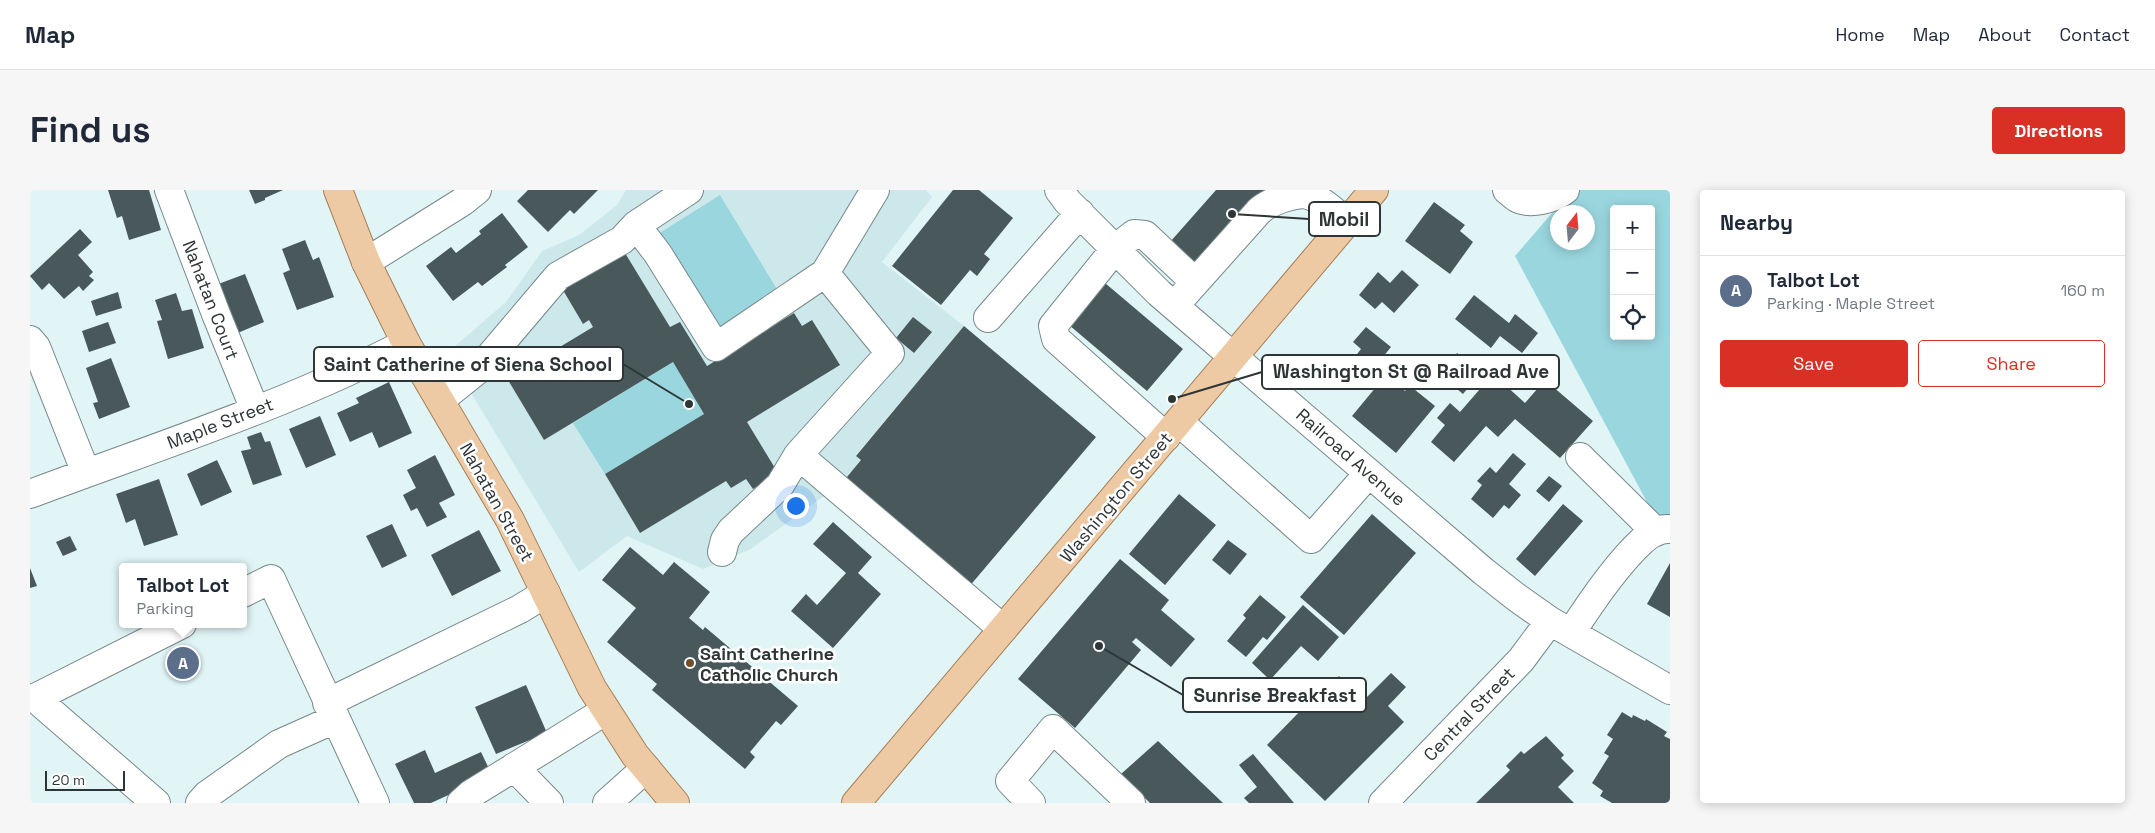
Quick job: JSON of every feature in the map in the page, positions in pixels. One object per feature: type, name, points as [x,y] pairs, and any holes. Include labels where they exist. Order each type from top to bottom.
[{"type":"main road","name":"Nahatan Street","points":[[338,190],[366,262],[406,342],[510,520],[592,688],[605,711],[674,803]]},
{"type":"main road","name":"Washington Street","points":[[856,803],[1374,190]]},
{"type":"street","name":"Nahatan Court","points":[[169,190],[255,410]]},
{"type":"street","points":[[366,262],[462,202],[477,190]]},
{"type":"street","points":[[440,400],[480,368],[558,276],[622,240],[636,225],[689,190]]},
{"type":"street","points":[[636,225],[658,254],[716,346],[825,273],[875,190]]},
{"type":"street","name":"Railroad Avenue","points":[[1059,190],[1115,249],[1174,306],[1490,576],[1561,627],[1670,690]]},
{"type":"street","points":[[1507,190],[1517,198],[1535,201],[1558,195],[1565,190]]},
{"type":"street","points":[[1174,306],[1259,211],[1274,201],[1300,194],[1311,195],[1347,222]]},
{"type":"street","points":[[988,318],[1080,213]]},
{"type":"street","points":[[1195,282],[1144,235],[1134,234],[1115,249],[1053,326],[1056,338],[1311,538],[1369,473]]},
{"type":"street","points":[[722,552],[725,540],[731,531],[780,485],[798,454],[890,353],[825,273]]},
{"type":"street","points":[[30,340],[36,347],[86,473]]},
{"type":"street","name":"Maple Street","points":[[30,494],[255,410],[383,355],[406,342]]},
{"type":"street","points":[[798,454],[1003,630]]},
{"type":"street","points":[[1580,457],[1663,530]]},
{"type":"street","name":"Central Street","points":[[1383,803],[1521,660],[1561,627],[1616,572],[1642,540],[1663,530]]},
{"type":"street","points":[[247,592],[271,579],[375,803]]},
{"type":"street","points":[[200,803],[207,795],[279,744],[331,711],[520,609],[546,592]]},
{"type":"street","points":[[156,803],[35,698],[174,628]]},
{"type":"street","points":[[461,803],[471,794],[514,766],[605,711]]},
{"type":"street","points":[[1031,803],[1010,781],[1053,729],[1131,803]]},
{"type":"street","points":[[514,766],[549,803]]},
{"type":"street","points":[[607,803],[646,768]]},
{"type":"shaded area","points":[[626,190],[926,190],[932,197],[882,262],[964,326],[856,455],[861,460],[842,483],[751,549],[703,569],[627,536],[579,572],[447,353],[506,302],[542,251],[579,235],[617,205]]},
{"type":"shaded area","points":[[1572,190],[1670,190],[1670,515],[1655,517],[1515,256],[1550,215],[1550,250],[1595,250],[1595,205],[1559,205]]},
{"type":"shaded area","points":[[720,195],[778,291],[717,329],[658,234]]},
{"type":"shaded area","points":[[673,362],[704,414],[605,474],[573,423]]},
{"type":"building","points":[[108,190],[149,190],[161,230],[129,240],[122,216],[117,218]]},
{"type":"building","points":[[249,190],[283,190],[255,204]]},
{"type":"building","points":[[528,190],[598,190],[574,214],[570,210],[548,232],[517,201]]},
{"type":"building","points":[[953,190],[979,190],[1013,218],[984,254],[990,259],[977,276],[970,270],[941,305],[892,266]]},
{"type":"building","points":[[1216,190],[1267,190],[1193,276],[1163,250]]},
{"type":"building","points":[[1434,202],[1465,225],[1460,231],[1473,242],[1450,274],[1405,241]]},
{"type":"building","points":[[502,213],[528,247],[505,265],[507,267],[482,286],[478,282],[453,301],[426,266],[451,247],[456,253],[481,234],[479,231]]},
{"type":"building","points":[[80,229],[92,242],[78,255],[93,272],[89,276],[94,280],[83,291],[79,286],[64,299],[49,283],[42,290],[30,276]]},
{"type":"building","points":[[305,240],[313,260],[319,257],[334,297],[297,310],[283,273],[290,270],[282,249]]},
{"type":"building","points":[[622,248],[670,327],[680,322],[707,366],[794,313],[802,326],[812,320],[840,365],[747,422],[778,473],[753,489],[746,479],[731,488],[726,481],[640,533],[605,474],[704,414],[673,362],[544,440],[499,365],[522,351],[530,365],[593,327],[589,320],[583,324],[560,285]]},
{"type":"building","points":[[1402,270],[1419,285],[1394,313],[1382,302],[1375,309],[1359,295],[1378,272],[1390,283]]},
{"type":"building","points":[[245,274],[264,322],[233,335],[213,286]]},
{"type":"building","points":[[1105,283],[1183,349],[1147,391],[1069,325]]},
{"type":"building","points":[[118,292],[122,308],[96,316],[91,301]]},
{"type":"building","points":[[176,293],[182,311],[192,309],[204,348],[168,359],[157,321],[162,320],[155,300]]},
{"type":"building","points":[[1474,295],[1509,323],[1515,314],[1538,333],[1522,353],[1500,336],[1491,348],[1455,319]]},
{"type":"building","points":[[913,317],[932,332],[914,353],[896,338]]},
{"type":"building","points":[[108,322],[116,343],[89,352],[82,331]]},
{"type":"building","points":[[964,326],[1096,437],[968,588],[842,483],[861,460],[856,456]]},
{"type":"building","points":[[1366,327],[1391,347],[1360,385],[1344,371],[1361,349],[1353,342]]},
{"type":"building","points":[[1457,353],[1481,372],[1463,394],[1440,375]]},
{"type":"building","points":[[111,358],[130,407],[99,419],[93,403],[98,402],[86,368]]},
{"type":"building","points":[[1493,374],[1525,403],[1545,380],[1593,421],[1560,458],[1515,419],[1498,437],[1486,426],[1454,462],[1431,442],[1445,425],[1437,418],[1450,403],[1460,412]]},
{"type":"building","points":[[1386,375],[1405,391],[1409,385],[1435,406],[1396,453],[1352,416]]},
{"type":"building","points":[[389,382],[412,433],[379,448],[372,432],[350,442],[337,413],[359,403],[356,398]]},
{"type":"building","points":[[320,416],[336,455],[306,468],[289,429]]},
{"type":"building","points":[[261,432],[265,442],[270,441],[282,475],[253,485],[241,451],[251,449],[247,437]]},
{"type":"building","points":[[1513,453],[1526,464],[1509,484],[1521,495],[1509,509],[1504,505],[1493,518],[1471,499],[1482,485],[1477,481],[1490,467],[1496,473]]},
{"type":"building","points":[[435,455],[455,495],[439,503],[447,517],[427,527],[417,508],[411,511],[403,495],[416,488],[407,470]]},
{"type":"building","points":[[217,460],[232,492],[201,506],[187,474]]},
{"type":"building","points":[[1549,476],[1562,486],[1549,502],[1536,491]]},
{"type":"building","points":[[159,479],[178,535],[144,546],[135,519],[126,523],[116,494]]},
{"type":"building","points":[[1179,494],[1216,525],[1165,585],[1129,554]]},
{"type":"building","points":[[1563,504],[1583,521],[1535,576],[1516,559]]},
{"type":"building","points":[[1372,514],[1416,553],[1344,635],[1300,597]]},
{"type":"building","points":[[833,522],[872,557],[858,573],[881,594],[833,648],[791,611],[806,594],[817,605],[846,573],[813,544]]},
{"type":"building","points":[[392,524],[407,556],[382,568],[366,536]]},
{"type":"building","points":[[479,530],[501,571],[452,596],[431,555]]},
{"type":"building","points":[[70,536],[77,550],[63,556],[56,542]]},
{"type":"building","points":[[1228,540],[1247,554],[1230,575],[1212,560]]},
{"type":"building","name":"Saint Catherine Catholic Church","points":[[630,547],[663,575],[674,562],[710,592],[689,618],[703,630],[705,627],[798,706],[781,725],[776,721],[750,752],[755,757],[745,769],[652,690],[657,684],[607,642],[636,608],[602,580]]},
{"type":"building","points":[[1120,559],[1169,600],[1161,610],[1195,639],[1171,667],[1136,638],[1132,642],[1141,650],[1075,728],[1018,679]]},
{"type":"building","points":[[1670,563],[1670,617],[1647,604]]},
{"type":"building","points":[[30,568],[37,586],[30,588]]},
{"type":"building","points":[[1260,595],[1286,617],[1267,640],[1263,637],[1246,657],[1227,641],[1246,618],[1243,615]]},
{"type":"building","points":[[1303,605],[1339,637],[1318,661],[1301,646],[1270,680],[1252,663]]},
{"type":"building","points":[[1391,673],[1406,687],[1388,706],[1404,722],[1325,801],[1267,745],[1305,706],[1307,709],[1339,676],[1363,701]]},
{"type":"building","points":[[526,685],[547,733],[496,754],[475,707]]},
{"type":"building","points":[[1622,712],[1632,718],[1633,715],[1645,721],[1646,719],[1667,732],[1664,736],[1670,739],[1670,803],[1612,803],[1600,796],[1603,791],[1592,783],[1609,756],[1604,753],[1613,739],[1607,735]]},
{"type":"building","points":[[1546,736],[1564,755],[1561,758],[1574,771],[1558,787],[1574,803],[1476,803],[1510,770],[1506,766],[1521,751],[1524,754]]},
{"type":"building","points":[[1158,741],[1223,803],[1150,803],[1121,774]]},
{"type":"building","points":[[425,750],[435,773],[481,752],[492,775],[431,803],[414,803],[395,764]]},
{"type":"building","points":[[1253,754],[1294,803],[1249,803],[1244,798],[1257,787],[1239,765]]},
{"type":"place","name":"Mobil","points":[[1232,214]]},
{"type":"place","name":"Washington St @ Railroad Ave","points":[[1172,399]]},
{"type":"place","name":"Saint Catherine of Siena School","points":[[689,404]]},
{"type":"place","name":"Sunrise Breakfast","points":[[1099,646]]},
{"type":"place","name":"Talbot Lot","points":[[183,663]]},
{"type":"place","name":"Saint Catherine Catholic Church","points":[[690,663]]}]
